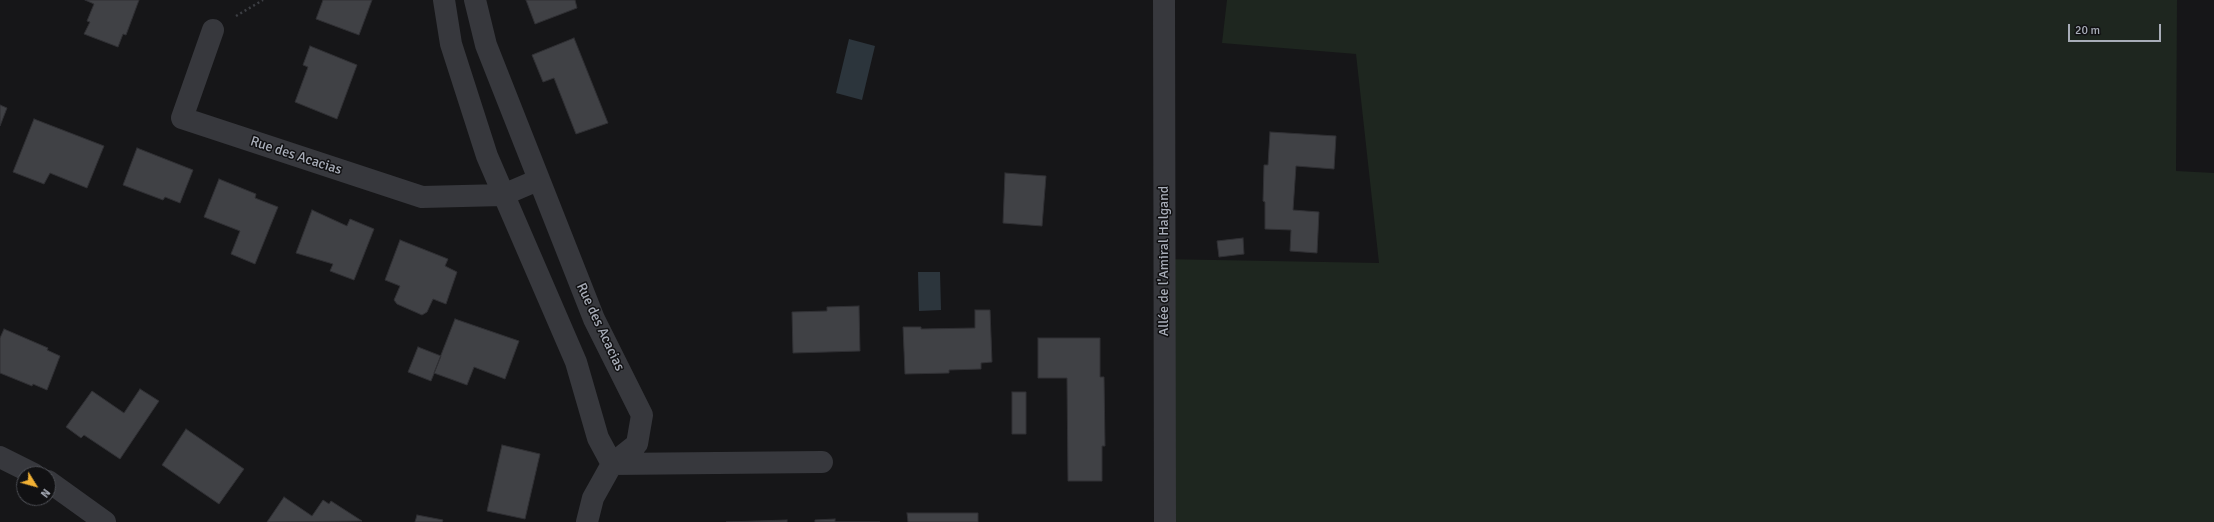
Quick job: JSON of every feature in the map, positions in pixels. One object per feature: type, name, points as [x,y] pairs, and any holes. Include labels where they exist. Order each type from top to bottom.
[{"type":"street","points":[[444,0],[451,44],[487,156],[576,362],[598,438],[612,464],[822,462]]},
{"type":"street","name":"Rue des Acacias","points":[[475,0],[486,45],[538,180],[594,319],[642,415],[637,444],[612,464],[593,498],[587,522]]},
{"type":"street","name":"Allée de l'Amiral Halgand","points":[[1164,0],[1165,522]]},
{"type":"street","name":"Rue des Acacias","points":[[213,30],[182,118],[422,198],[503,195],[538,180]]},
{"type":"street","points":[[0,457],[18,466]]},
{"type":"street","points":[[56,487],[105,522]]},
{"type":"shaded area","points":[[1227,0],[2177,0],[2176,171],[2214,173],[2214,522],[1158,522],[1161,259],[1379,263],[1356,54],[1222,43]]},
{"type":"shaded area","points":[[849,39],[875,46],[862,100],[836,93]]},
{"type":"shaded area","points":[[918,272],[940,272],[941,310],[919,311]]},
{"type":"building","points":[[85,0],[139,0],[126,35],[123,34],[118,47],[84,34],[90,22],[87,21],[94,4]]},
{"type":"building","points":[[323,0],[372,0],[359,35],[316,19]]},
{"type":"building","points":[[526,0],[575,0],[577,8],[535,24]]},
{"type":"building","points":[[574,38],[608,123],[576,134],[554,78],[543,82],[532,55]]},
{"type":"building","points":[[310,46],[357,65],[337,119],[295,102],[308,67],[303,65]]},
{"type":"building","points":[[0,105],[7,108],[0,126]]},
{"type":"building","points":[[34,119],[104,146],[87,188],[50,173],[44,184],[13,172]]},
{"type":"building","points":[[1270,132],[1336,136],[1334,169],[1296,166],[1293,210],[1319,212],[1317,253],[1290,251],[1291,230],[1265,229],[1265,202],[1263,201],[1264,165],[1268,165]]},
{"type":"building","points":[[137,148],[193,170],[180,203],[165,197],[163,200],[123,185]]},
{"type":"building","points":[[1005,173],[1046,176],[1042,226],[1003,223]]},
{"type":"building","points":[[219,179],[256,194],[255,198],[278,207],[255,264],[231,254],[240,231],[204,217]]},
{"type":"building","points":[[312,210],[347,226],[350,219],[374,229],[354,280],[330,271],[333,264],[296,253]]},
{"type":"building","points":[[1243,238],[1244,254],[1219,257],[1217,241]]},
{"type":"building","points":[[400,240],[448,259],[445,266],[457,272],[446,304],[433,299],[427,312],[422,315],[397,304],[394,300],[400,286],[385,280]]},
{"type":"building","points":[[859,306],[860,351],[793,353],[792,312],[827,311],[827,307]]},
{"type":"building","points":[[975,310],[990,310],[992,362],[981,363],[981,369],[949,370],[949,373],[905,374],[903,327],[921,327],[921,329],[975,328]]},
{"type":"building","points":[[455,319],[519,341],[505,379],[474,367],[467,385],[434,373]]},
{"type":"building","points":[[4,329],[48,348],[47,350],[60,356],[47,390],[33,384],[32,386],[0,373],[0,338]]},
{"type":"building","points":[[1038,338],[1100,338],[1100,377],[1104,377],[1105,446],[1102,446],[1102,481],[1068,481],[1067,378],[1038,378]]},
{"type":"building","points":[[418,347],[441,356],[431,381],[408,372]]},
{"type":"building","points":[[140,389],[159,401],[120,459],[84,435],[81,438],[66,427],[92,391],[124,413]]},
{"type":"building","points":[[1012,392],[1026,392],[1026,434],[1012,434]]},
{"type":"building","points":[[186,429],[244,469],[219,504],[162,465]]},
{"type":"building","points":[[502,445],[540,454],[525,519],[487,511]]},
{"type":"building","points":[[284,497],[312,516],[323,500],[329,504],[331,501],[362,521],[267,522]]},
{"type":"building","points":[[907,513],[978,513],[978,522],[908,522]]},
{"type":"building","points":[[417,515],[443,520],[442,522],[415,522]]},
{"type":"building","points":[[835,519],[835,522],[815,522],[815,520]]},
{"type":"building","points":[[787,520],[787,522],[726,522]]}]
